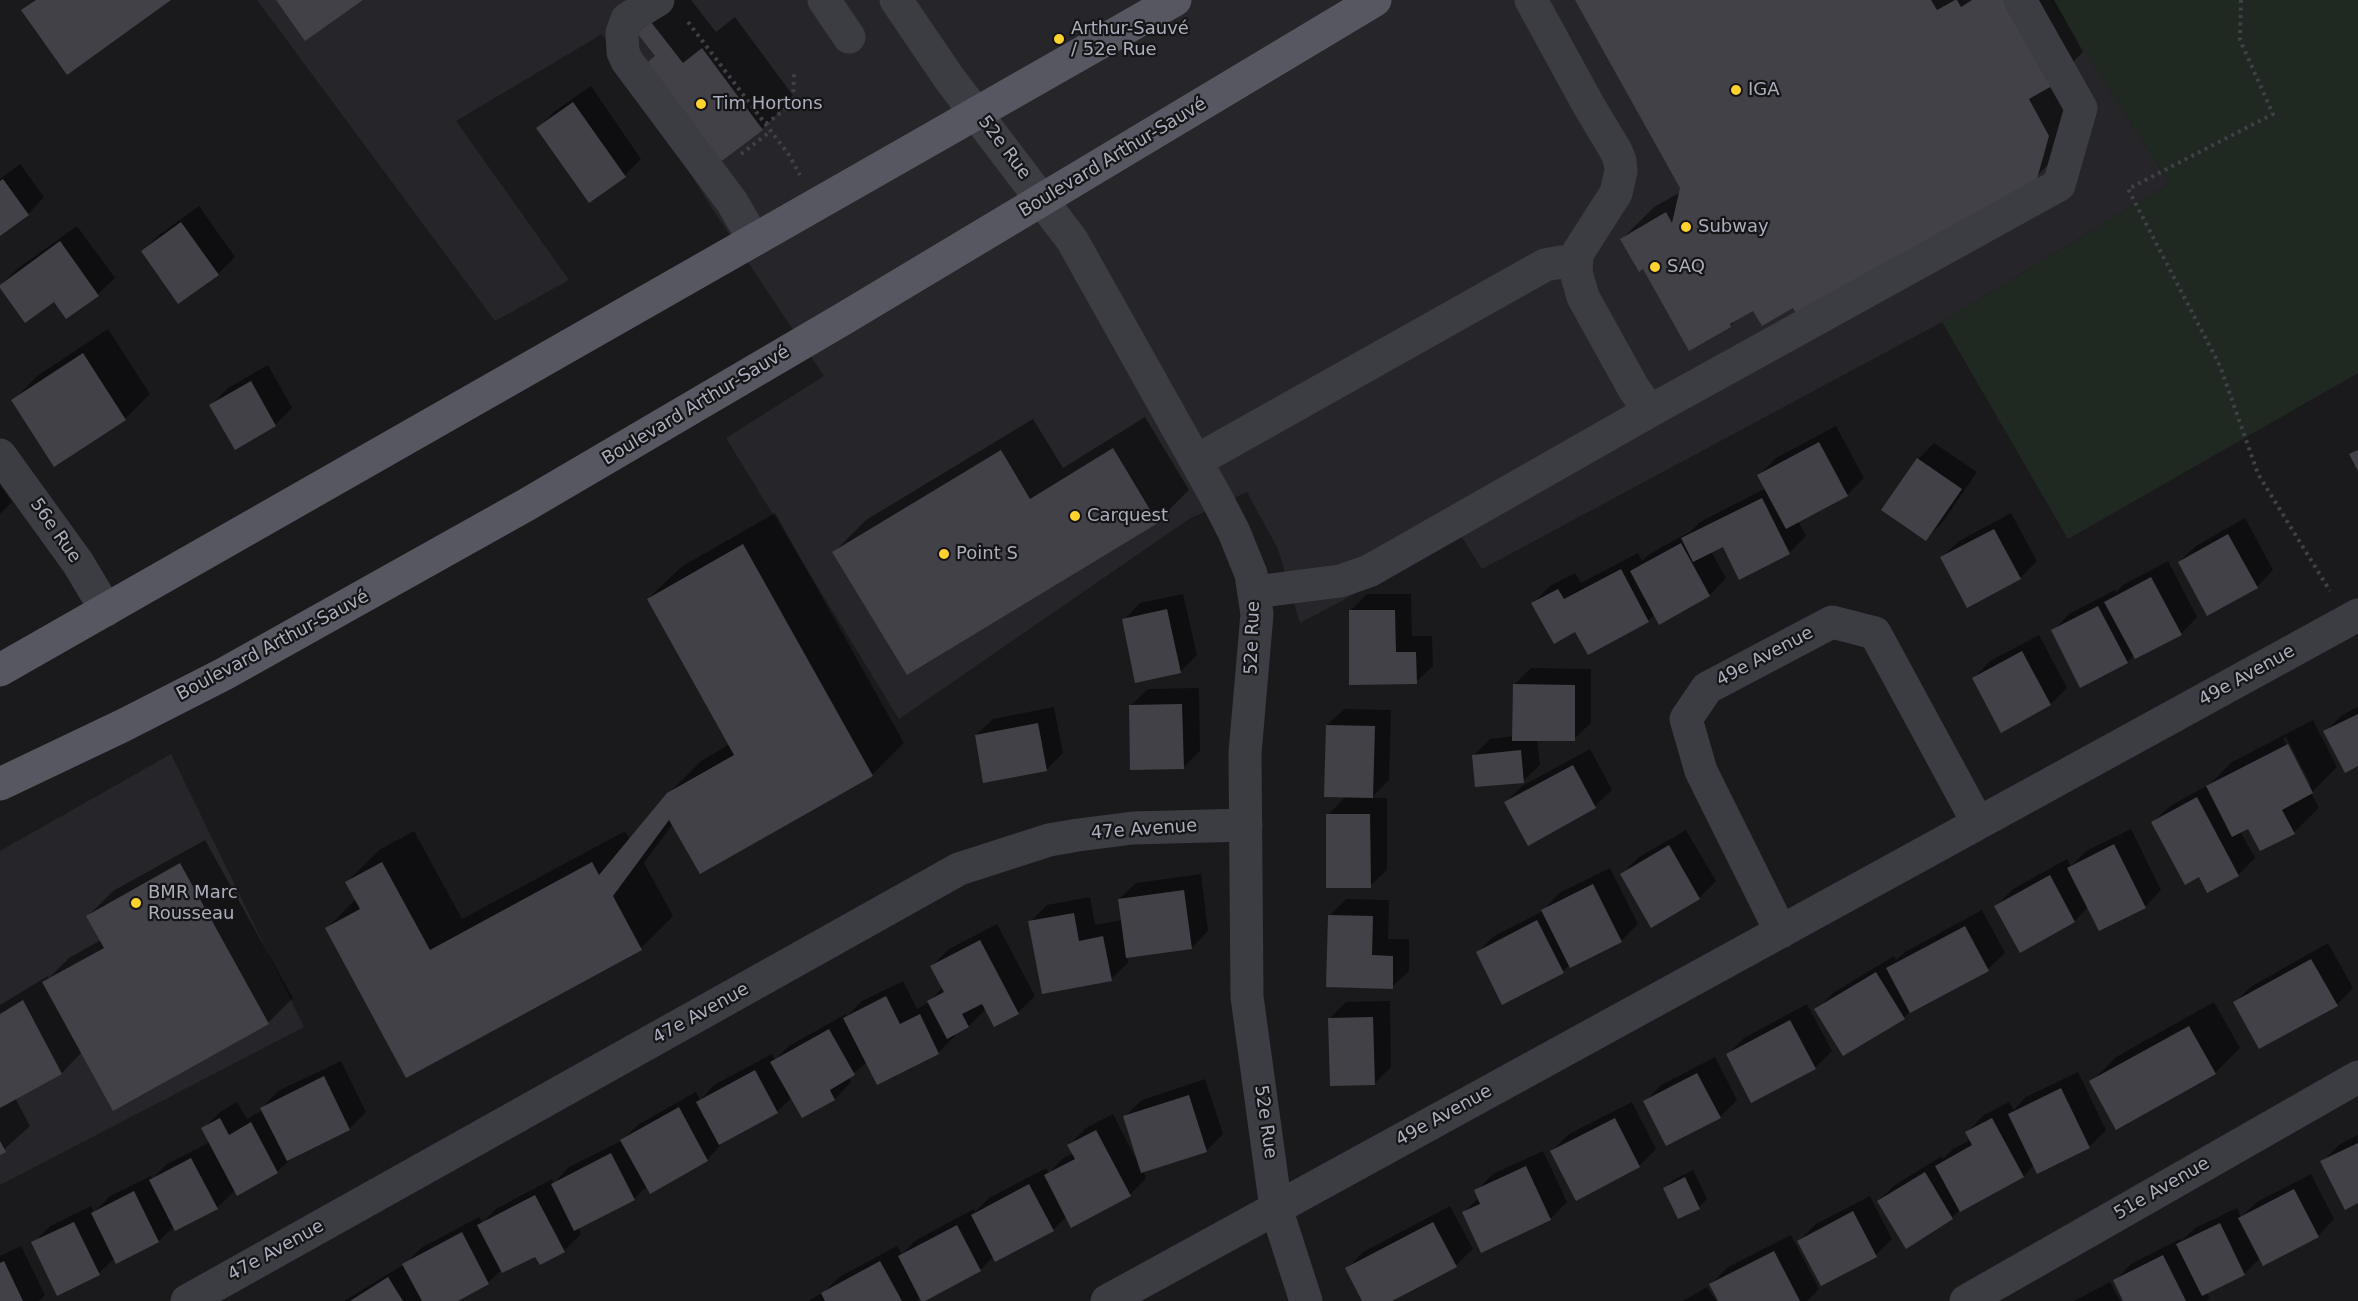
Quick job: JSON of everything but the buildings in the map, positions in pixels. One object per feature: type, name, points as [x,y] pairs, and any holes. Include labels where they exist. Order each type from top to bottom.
[{"type":"main road","points":[[0,670],[1175,0]]},
{"type":"main road","name":"Boulevard Arthur-Sauvé","points":[[0,784],[166,704],[336,613],[641,440],[1375,0]]},
{"type":"street","points":[[658,0],[627,19],[622,33],[623,52],[627,61],[732,202],[754,240]]},
{"type":"street","points":[[824,0],[849,37]]},
{"type":"street","name":"52e Rue","points":[[896,0],[949,78],[1072,240],[1196,460],[1234,532],[1251,574],[1255,592],[1256,639],[1245,753],[1248,998],[1276,1208],[1306,1301]]},
{"type":"street","points":[[1531,0],[1620,161],[1621,171],[1616,193],[1583,243],[1575,263],[1583,297],[1634,389],[1650,411]]},
{"type":"street","points":[[1255,592],[1352,579],[2059,184],[2081,108],[2020,0]]},
{"type":"street","points":[[1196,460],[1545,265],[1561,262],[1575,263]]},
{"type":"street","name":"56e Rue","points":[[0,454],[78,563],[106,610]]},
{"type":"street","name":"49e Avenue","points":[[1107,1301],[2353,617]]},
{"type":"street","name":"49e Avenue","points":[[1781,932],[1701,771],[1686,719],[1707,688],[1832,622],[1875,633],[1978,823]]},
{"type":"street","name":"47e Avenue","points":[[187,1301],[959,869],[1048,840],[1078,835],[1133,828],[1246,825]]},
{"type":"street","name":"51e Avenue","points":[[1965,1301],[2358,1077]]},
{"type":"path","points":[[2241,0],[2240,40],[2273,114],[2128,189],[2220,366],[2258,474],[2353,617]]},
{"type":"path","points":[[688,22],[789,155],[805,183]]},
{"type":"path","points":[[766,124],[793,103],[794,74]]},
{"type":"path","points":[[740,156],[771,131]]},
{"type":"shaded area","points":[[257,0],[2051,0],[2170,183],[1942,322],[1482,569],[1462,537],[1300,623],[1278,549],[1247,492],[1189,519],[899,719],[726,438],[824,376],[715,213],[602,34],[456,121],[569,280],[495,321]]},
{"type":"shaded area","points":[[2051,0],[2358,0],[2358,373],[2068,539],[1942,322],[2170,183]]},
{"type":"shaded area","points":[[171,754],[304,1027],[0,1185],[0,851]]},
{"type":"place","name":"Arthur-Sauvé / 52e Rue","points":[[1059,39]]},
{"type":"place","name":"IGA","points":[[1736,90]]},
{"type":"place","name":"Tim Hortons","points":[[701,104]]},
{"type":"place","name":"Subway","points":[[1686,227]]},
{"type":"place","name":"SAQ","points":[[1655,267]]},
{"type":"place","name":"Carquest","points":[[1075,516]]},
{"type":"place","name":"Point S","points":[[944,554]]},
{"type":"place","name":"BMR Marc Rousseau","points":[[136,903]]}]
